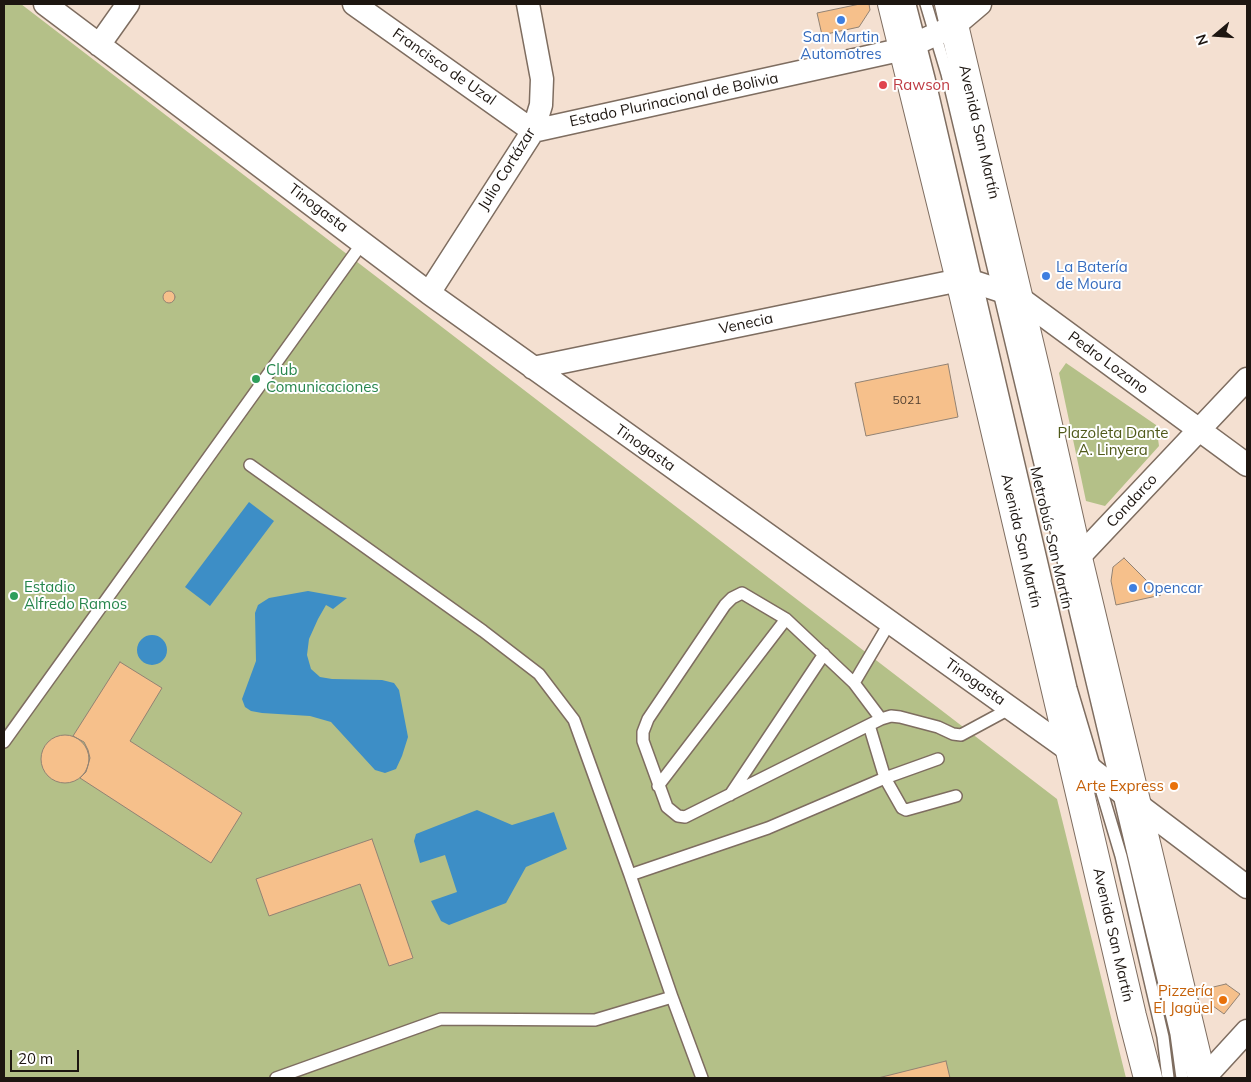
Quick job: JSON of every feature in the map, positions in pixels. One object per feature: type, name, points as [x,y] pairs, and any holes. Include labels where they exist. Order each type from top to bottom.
[{"type":"main road","name":"Avenida San Martín","points":[[892,4],[932,31],[988,287],[1070,750],[1148,1078]]},
{"type":"main road","name":"Avenida San Martín","points":[[932,31],[988,287],[1039,386],[1078,558],[1126,796],[1203,1078]]},
{"type":"street","name":"Tinogasta","points":[[45,4],[428,292],[1070,750],[1096,773],[1247,887]]},
{"type":"street","points":[[99,45],[128,4]]},
{"type":"street","name":"Francisco de Uzal","points":[[354,4],[533,131]]},
{"type":"street","name":"Julio Cortázar","points":[[428,292],[533,131],[541,106],[542,79],[528,4]]},
{"type":"street","name":"Estado Plurinacional de Bolivia","points":[[533,131],[932,31],[980,4]]},
{"type":"street","name":"Venecia","points":[[533,368],[988,287]]},
{"type":"street","name":"Pedro Lozano","points":[[988,287],[1200,430],[1247,465]]},
{"type":"street","name":"Condarco","points":[[1078,558],[1247,379]]},
{"type":"street","points":[[1203,1078],[1247,1031]]},
{"type":"lane","points":[[910,4],[932,31]]},
{"type":"lane","points":[[926,4],[932,31]]},
{"type":"lane","points":[[4,742],[363,242]]},
{"type":"lane","name":"Metrobús San Martín","points":[[988,287],[1071,688],[1125,875],[1163,1037],[1168,1078]]},
{"type":"lane","name":"Metrobús San Martín","points":[[988,287],[1126,796],[1176,1034],[1182,1078]]},
{"type":"lane","points":[[250,465],[483,631],[540,674],[574,720],[702,1078]]},
{"type":"lane","points":[[881,719],[854,683],[786,619],[742,593],[732,598],[725,605],[648,719],[643,732],[643,741],[666,807],[678,816],[685,817],[881,719],[891,716],[900,717],[961,735],[1011,708]]},
{"type":"lane","points":[[658,786],[786,619]]},
{"type":"lane","points":[[854,683],[890,622]]},
{"type":"lane","points":[[729,796],[824,654]]},
{"type":"lane","points":[[869,725],[885,778],[902,808],[906,810],[956,796]]},
{"type":"lane","points":[[630,875],[768,828],[885,778],[938,759]]},
{"type":"lane","points":[[276,1078],[441,1019],[595,1020],[672,997]]},
{"type":"green space","name":"Club Comunicaciones","points":[[4,4],[21,4],[1057,799],[1126,1078],[4,1078]]},
{"type":"green space","name":"Plazoleta Dante A. Linyera","points":[[1066,363],[1156,425],[1159,446],[1105,506],[1086,501],[1059,373]]},
{"type":"water","points":[[249,502],[274,521],[210,606],[185,587]]},
{"type":"water","points":[[308,591],[347,598],[333,609],[326,605],[318,619],[309,639],[307,655],[311,669],[320,677],[332,679],[382,680],[394,683],[399,690],[408,737],[396,769],[385,773],[375,770],[331,722],[310,716],[262,713],[251,711],[245,707],[242,699],[256,661],[255,613],[258,605],[269,598]]},
{"type":"water","points":[[152,635],[163,639],[167,650],[163,661],[152,665],[141,661],[137,650],[141,639]]},
{"type":"water","points":[[477,810],[512,825],[554,812],[567,849],[526,867],[506,903],[449,925],[441,921],[431,901],[457,892],[445,855],[420,863],[414,841],[416,834]]},
{"type":"building","name":"San Martin Automotres","points":[[860,4],[869,4],[870,10],[859,27],[822,35],[817,13]]},
{"type":"building","points":[[171,291],[174,292],[174,302],[167,303],[164,302],[163,295],[164,292]]},
{"type":"building","points":[[948,364],[958,417],[866,436],[855,383]]},
{"type":"building","name":"Opencar","points":[[1124,558],[1161,595],[1116,605],[1111,581],[1113,567]]},
{"type":"building","points":[[120,662],[162,688],[130,741],[242,813],[211,863],[80,778],[86,772],[90,758],[84,742],[73,736]]},
{"type":"building","points":[[60,735],[70,735],[82,742],[89,754],[89,764],[82,776],[70,783],[60,783],[52,779],[45,772],[41,764],[41,754],[45,746],[52,739]]},
{"type":"building","points":[[372,839],[413,958],[389,966],[360,884],[269,916],[256,879]]},
{"type":"building","name":"Pizzería El Jagüel","points":[[1226,984],[1240,994],[1224,1014],[1213,1006],[1209,988]]},
{"type":"building","points":[[946,1061],[950,1078],[878,1078]]},
{"type":"place","name":"San Martin Automotres","points":[[841,20]]},
{"type":"place","name":"Rawson","points":[[883,85]]},
{"type":"place","name":"La Batería de Moura","points":[[1046,276]]},
{"type":"place","name":"Club Comunicaciones","points":[[256,379]]},
{"type":"place","name":"Opencar","points":[[1133,588]]},
{"type":"place","name":"Estadio Alfredo Ramos","points":[[14,596]]},
{"type":"place","name":"Arte Express","points":[[1174,786]]},
{"type":"place","name":"Pizzería El Jagüel","points":[[1223,1000]]}]
